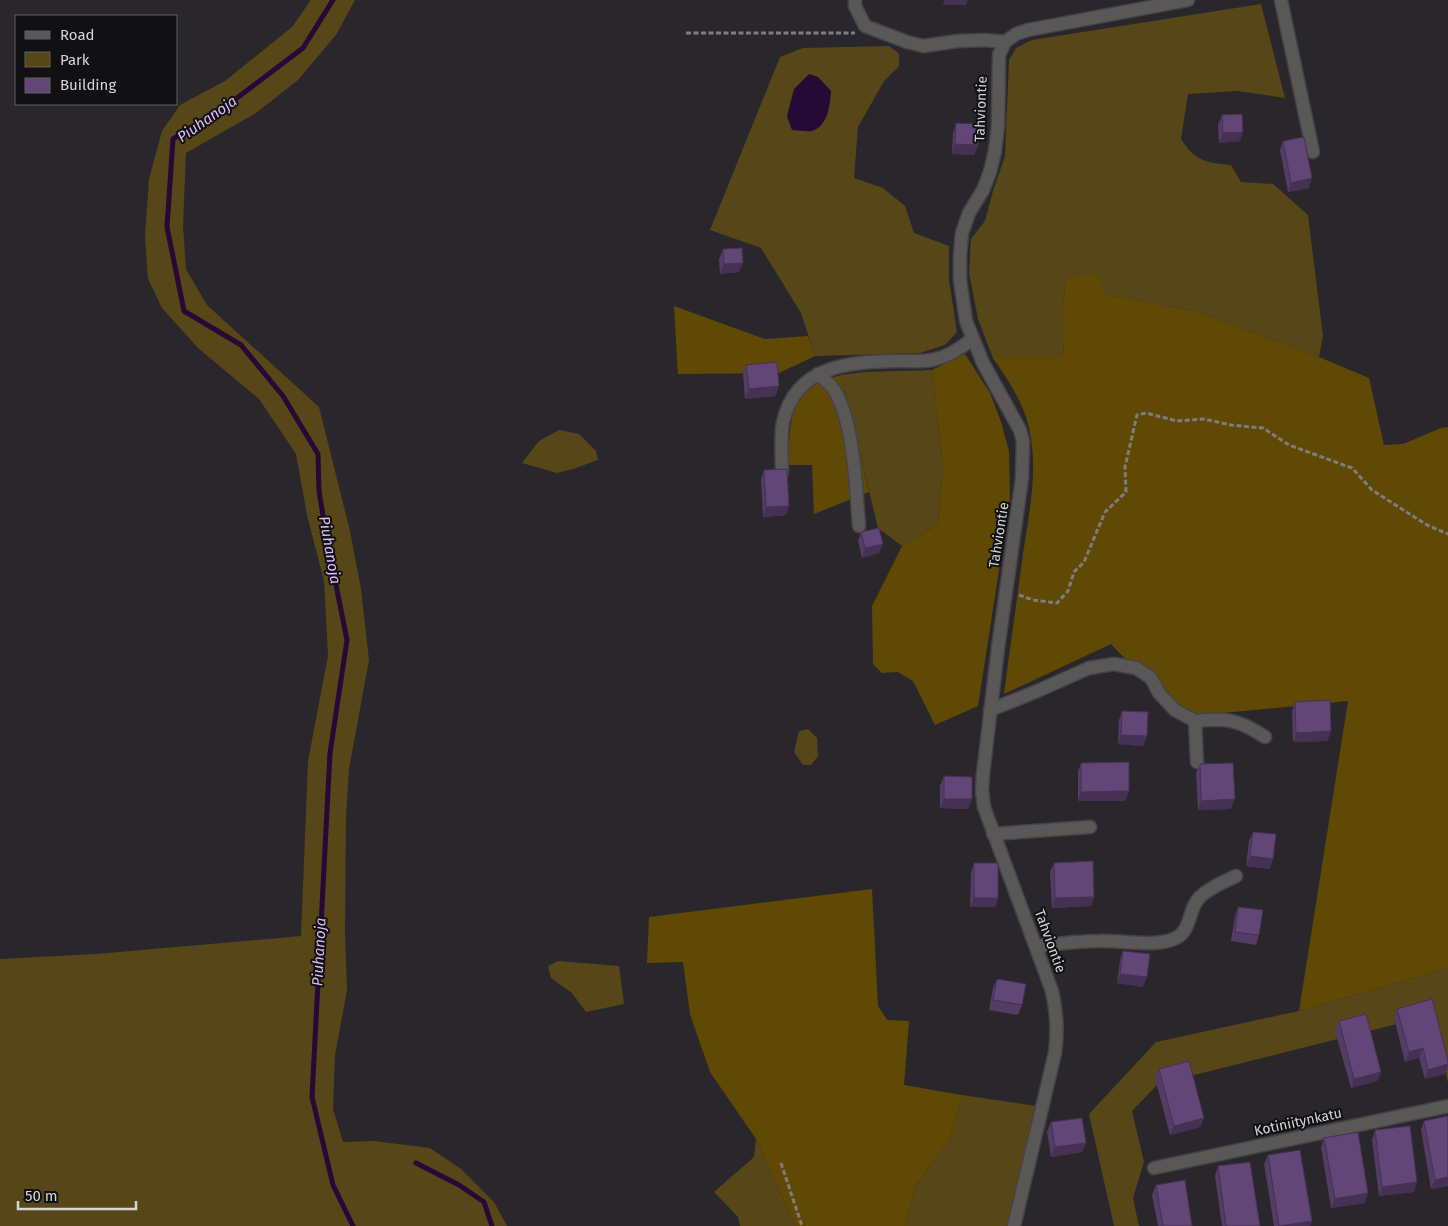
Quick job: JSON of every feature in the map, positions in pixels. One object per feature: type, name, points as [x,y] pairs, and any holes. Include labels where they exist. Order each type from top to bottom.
[{"type":"street","points":[[855,0],[855,6],[865,26],[906,42],[923,46],[976,40],[1005,42],[1016,34],[1028,30],[1188,0]]},
{"type":"street","points":[[1281,0],[1313,152]]},
{"type":"street","name":"Tahviontie","points":[[1005,42],[998,55],[998,125],[990,172],[962,233],[960,255],[962,302],[972,339],[1020,430],[1023,442],[1020,494],[1005,591],[990,710],[982,791],[984,807],[1036,946],[1052,991],[1057,1012],[1058,1032],[1055,1053],[1014,1226]]},
{"type":"street","points":[[782,472],[783,423],[791,402],[801,386],[818,374],[835,367],[867,362],[930,360],[958,350],[972,339]]},
{"type":"street","points":[[818,374],[832,387],[842,405],[854,456],[859,526]]},
{"type":"street","points":[[990,710],[1089,668],[1114,664],[1136,668],[1151,678],[1160,693],[1175,710],[1195,721],[1222,718],[1246,724],[1265,736]]},
{"type":"street","points":[[1195,721],[1197,762]]},
{"type":"street","points":[[993,834],[1090,827]]},
{"type":"street","points":[[1036,946],[1101,940],[1161,942],[1176,938],[1186,930],[1190,912],[1199,897],[1236,876]]},
{"type":"street","name":"Kotiniitynkatu","points":[[1154,1168],[1448,1106]]},
{"type":"path","points":[[686,33],[858,33],[865,26]]},
{"type":"path","points":[[1005,591],[1034,600],[1058,603],[1068,591],[1074,572],[1084,562],[1105,512],[1126,492],[1125,467],[1137,415],[1146,413],[1177,421],[1204,419],[1231,425],[1263,428],[1290,445],[1352,468],[1372,490],[1427,525],[1448,534]]},
{"type":"path","points":[[781,1163],[802,1226]]},
{"type":"green space","points":[[311,0],[355,0],[336,35],[298,80],[256,113],[186,153],[183,226],[186,269],[207,305],[319,407],[350,531],[361,589],[369,660],[349,769],[346,817],[345,932],[347,990],[335,1055],[333,1109],[343,1142],[374,1141],[430,1148],[461,1169],[494,1202],[507,1226],[0,1226],[0,959],[96,954],[301,936],[308,761],[328,656],[324,581],[307,515],[296,454],[259,399],[198,348],[162,308],[148,279],[145,236],[149,179],[162,131],[180,105],[225,81],[292,27]]},
{"type":"green space","points":[[1261,4],[1285,98],[1238,91],[1188,94],[1181,139],[1191,152],[1202,160],[1231,165],[1241,182],[1273,184],[1308,215],[1323,336],[1319,357],[1195,311],[1104,295],[1098,275],[1066,277],[1062,317],[1064,358],[993,358],[978,319],[969,273],[971,239],[985,221],[1005,156],[1009,60],[1016,48],[1032,40]]},
{"type":"green space","points":[[889,46],[899,54],[899,66],[884,81],[858,127],[854,178],[883,188],[905,206],[914,233],[949,246],[949,280],[957,332],[945,345],[920,353],[815,356],[801,313],[761,248],[710,230],[780,57],[803,48]]},
{"type":"green space","points":[[932,370],[943,465],[938,524],[902,546],[878,528],[841,375],[864,372]]},
{"type":"green space","points":[[559,430],[579,434],[596,451],[598,460],[557,473],[522,463],[539,441]]},
{"type":"green space","points":[[808,729],[817,738],[818,756],[811,765],[803,765],[794,752],[799,731]]},
{"type":"green space","points":[[558,961],[619,966],[624,1004],[586,1012],[572,993],[551,978],[548,966]]},
{"type":"green space","points":[[1448,968],[1448,1083],[1433,1015],[1158,1084],[1132,1111],[1144,1162],[1133,1198],[1139,1226],[1114,1226],[1089,1114],[1156,1042],[1299,1011]]},
{"type":"green space","points":[[962,1095],[1036,1106],[1008,1226],[905,1226],[916,1185],[950,1138]]},
{"type":"green space","points":[[756,1139],[796,1226],[740,1226],[738,1217],[714,1192],[754,1157]]},
{"type":"shaded area","points":[[809,74],[818,77],[831,91],[827,114],[822,125],[812,131],[792,130],[787,116],[794,89]]},
{"type":"shaded area","points":[[1098,274],[1105,295],[1195,311],[1319,357],[1369,378],[1384,445],[1403,444],[1441,428],[1448,427],[1448,968],[1299,1011],[1348,701],[1180,717],[1111,644],[1004,694],[1030,509],[1033,463],[1028,423],[1010,384],[993,358],[1064,358],[1062,317],[1066,277]]},
{"type":"shaded area","points":[[674,306],[765,339],[808,336],[815,356],[779,373],[678,374]]},
{"type":"shaded area","points":[[965,354],[990,393],[1001,422],[1009,451],[1010,499],[978,706],[935,725],[913,681],[898,672],[882,673],[873,664],[872,606],[902,546],[938,524],[943,465],[932,370]]},
{"type":"shaded area","points":[[841,375],[869,492],[814,514],[812,465],[788,465],[792,420],[799,399],[806,391],[815,384]]},
{"type":"shaded area","points":[[872,889],[878,1006],[887,1020],[909,1021],[904,1085],[962,1095],[950,1138],[916,1185],[905,1226],[796,1226],[756,1139],[710,1072],[690,1014],[683,962],[647,963],[649,917]]},
{"type":"building","points":[[1242,114],[1243,132],[1223,133],[1222,115]]},
{"type":"building","points":[[956,123],[979,124],[978,145],[955,144]]},
{"type":"building","points":[[1304,137],[1312,178],[1291,183],[1283,141]]},
{"type":"building","points":[[742,248],[743,263],[724,264],[723,249]]},
{"type":"building","points":[[777,362],[779,386],[749,389],[746,365]]},
{"type":"building","points":[[787,469],[789,506],[766,507],[764,470]]},
{"type":"building","points":[[879,528],[883,544],[865,548],[861,532]]},
{"type":"building","points":[[1330,700],[1331,731],[1296,733],[1295,702]]},
{"type":"building","points":[[1122,711],[1148,712],[1147,736],[1121,735]]},
{"type":"building","points":[[1129,762],[1129,791],[1081,792],[1081,763]]},
{"type":"building","points":[[1233,763],[1235,799],[1201,801],[1200,764]]},
{"type":"building","points":[[944,776],[972,777],[972,799],[944,799]]},
{"type":"building","points":[[1253,832],[1276,834],[1273,859],[1250,856]]},
{"type":"building","points":[[1093,861],[1094,897],[1055,898],[1054,863]]},
{"type":"building","points":[[974,863],[998,863],[998,898],[974,898]]},
{"type":"building","points":[[1238,907],[1263,910],[1259,935],[1235,932]]},
{"type":"building","points":[[1123,951],[1150,954],[1147,977],[1120,974]]},
{"type":"building","points":[[997,979],[1026,984],[1022,1005],[993,1000]]},
{"type":"building","points":[[1432,999],[1448,1064],[1428,1070],[1423,1048],[1409,1052],[1397,1009]]},
{"type":"building","points":[[1366,1014],[1381,1072],[1354,1079],[1339,1021]]},
{"type":"building","points":[[1189,1061],[1204,1118],[1174,1126],[1159,1069]]},
{"type":"building","points":[[1448,1116],[1448,1177],[1435,1180],[1424,1121]]},
{"type":"building","points":[[1082,1118],[1086,1143],[1055,1147],[1051,1122]]},
{"type":"building","points":[[1410,1126],[1417,1182],[1382,1187],[1375,1130]]},
{"type":"building","points":[[1358,1132],[1368,1193],[1335,1199],[1324,1138]]},
{"type":"building","points":[[1300,1150],[1312,1221],[1279,1226],[1268,1155]]},
{"type":"building","points":[[1250,1162],[1260,1226],[1226,1226],[1218,1166]]},
{"type":"building","points":[[1185,1180],[1192,1226],[1163,1226],[1156,1185]]},
{"type":"waterway","name":"Piuhanoja","points":[[333,0],[303,48],[225,107],[173,139],[167,227],[184,311],[241,345],[283,396],[318,454],[319,491],[347,640],[330,753],[312,1097],[333,1185],[353,1226]]},
{"type":"waterway","points":[[416,1163],[459,1185],[484,1202],[492,1226]]}]
